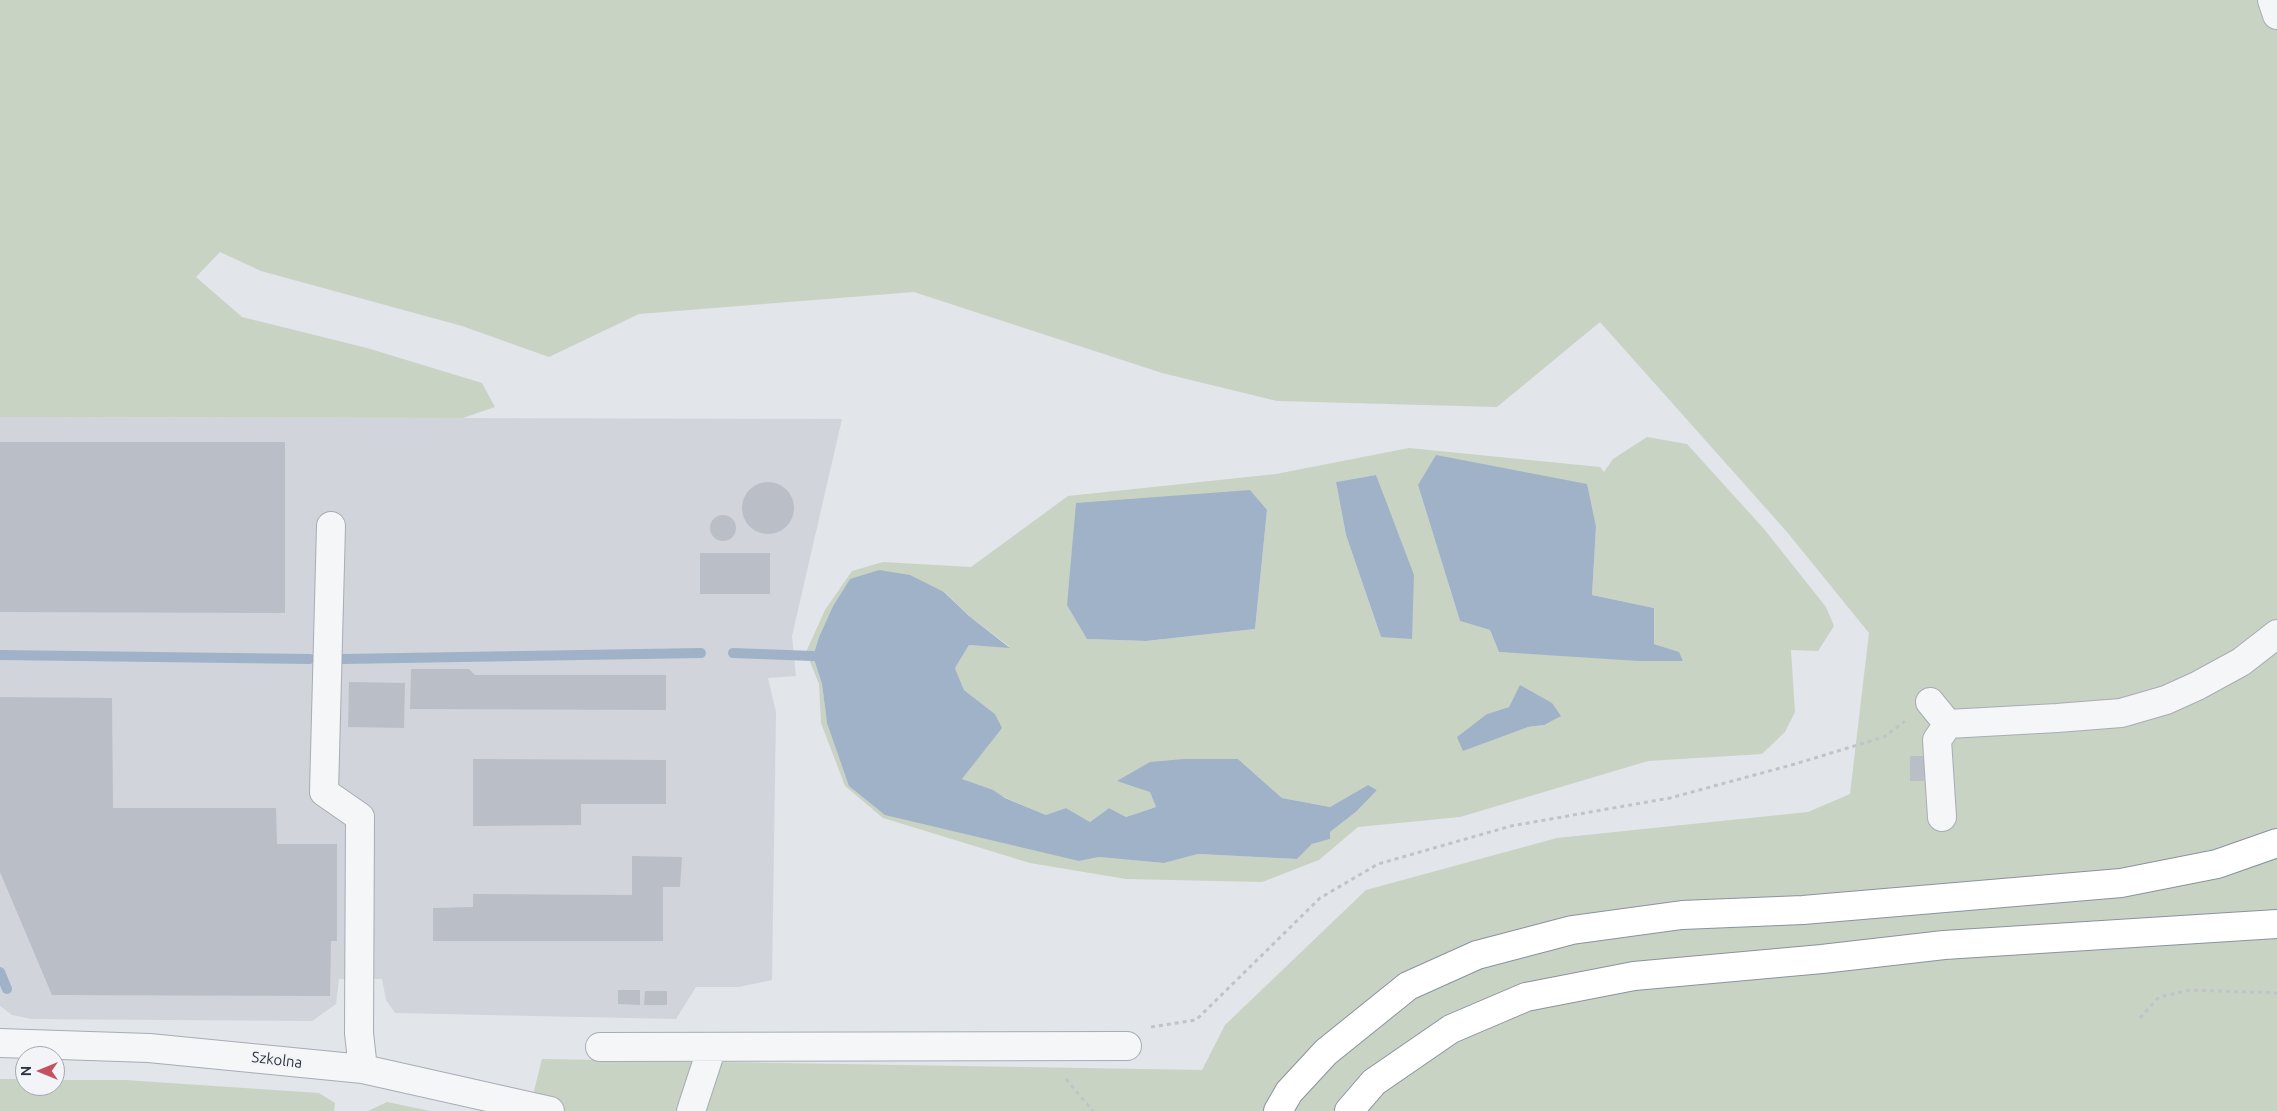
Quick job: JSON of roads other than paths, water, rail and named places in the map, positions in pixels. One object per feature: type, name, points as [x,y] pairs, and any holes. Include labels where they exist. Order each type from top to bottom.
[{"type":"highway","points":[[1278,1111],[1289,1092],[1326,1052],[1408,986],[1477,955],[1572,930],[1682,915],[1803,910],[2121,883],[2217,864],[2277,843]]},
{"type":"highway","points":[[1349,1111],[1374,1082],[1451,1029],[1526,997],[1634,976],[1822,959],[1944,945],[2277,924]]},
{"type":"street","points":[[2272,0],[2277,15]]},
{"type":"street","points":[[331,526],[324,792],[360,817],[359,1033],[363,1069]]},
{"type":"street","points":[[1948,724],[2122,712],[2166,700],[2197,686],[2241,662],[2277,634]]},
{"type":"street","points":[[1930,702],[1948,724]]},
{"type":"street","points":[[1942,817],[1937,740],[1948,724]]},
{"type":"street","name":"Szkolna","points":[[0,1042],[166,1049],[363,1069],[550,1111]]},
{"type":"street","points":[[600,1048],[1120,1046]]},
{"type":"street","points":[[691,1111],[712,1047]]},
{"type":"water","points":[[1436,455],[1587,484],[1596,527],[1592,595],[1654,608],[1654,644],[1679,652],[1683,661],[1639,661],[1499,652],[1490,630],[1460,621],[1418,485]]},
{"type":"water","points":[[1376,475],[1414,575],[1412,639],[1381,637],[1346,535],[1336,482]]},
{"type":"water","points":[[1250,490],[1267,510],[1255,629],[1146,641],[1087,639],[1067,605],[1076,503]]},
{"type":"water","points":[[879,570],[910,575],[944,592],[969,616],[1010,648],[969,645],[955,668],[964,690],[995,714],[1002,728],[962,779],[993,790],[1005,798],[1046,815],[1066,808],[1090,822],[1109,808],[1126,817],[1156,807],[1150,792],[1117,781],[1150,762],[1184,759],[1238,759],[1282,798],[1330,807],[1368,785],[1377,790],[1357,811],[1330,832],[1330,839],[1312,844],[1297,859],[1198,854],[1164,863],[1099,857],[1079,861],[885,815],[849,786],[827,723],[822,684],[813,656],[833,606],[850,579]]},
{"type":"water","points":[[1520,685],[1552,703],[1561,716],[1544,725],[1528,727],[1463,751],[1457,737],[1487,714],[1509,707]]},
{"type":"waterway","points":[[343,659],[701,653]]},
{"type":"waterway","points":[[733,653],[813,656]]},
{"type":"waterway","points":[[0,655],[310,659]]},
{"type":"waterway","points":[[0,972],[7,989]]}]
